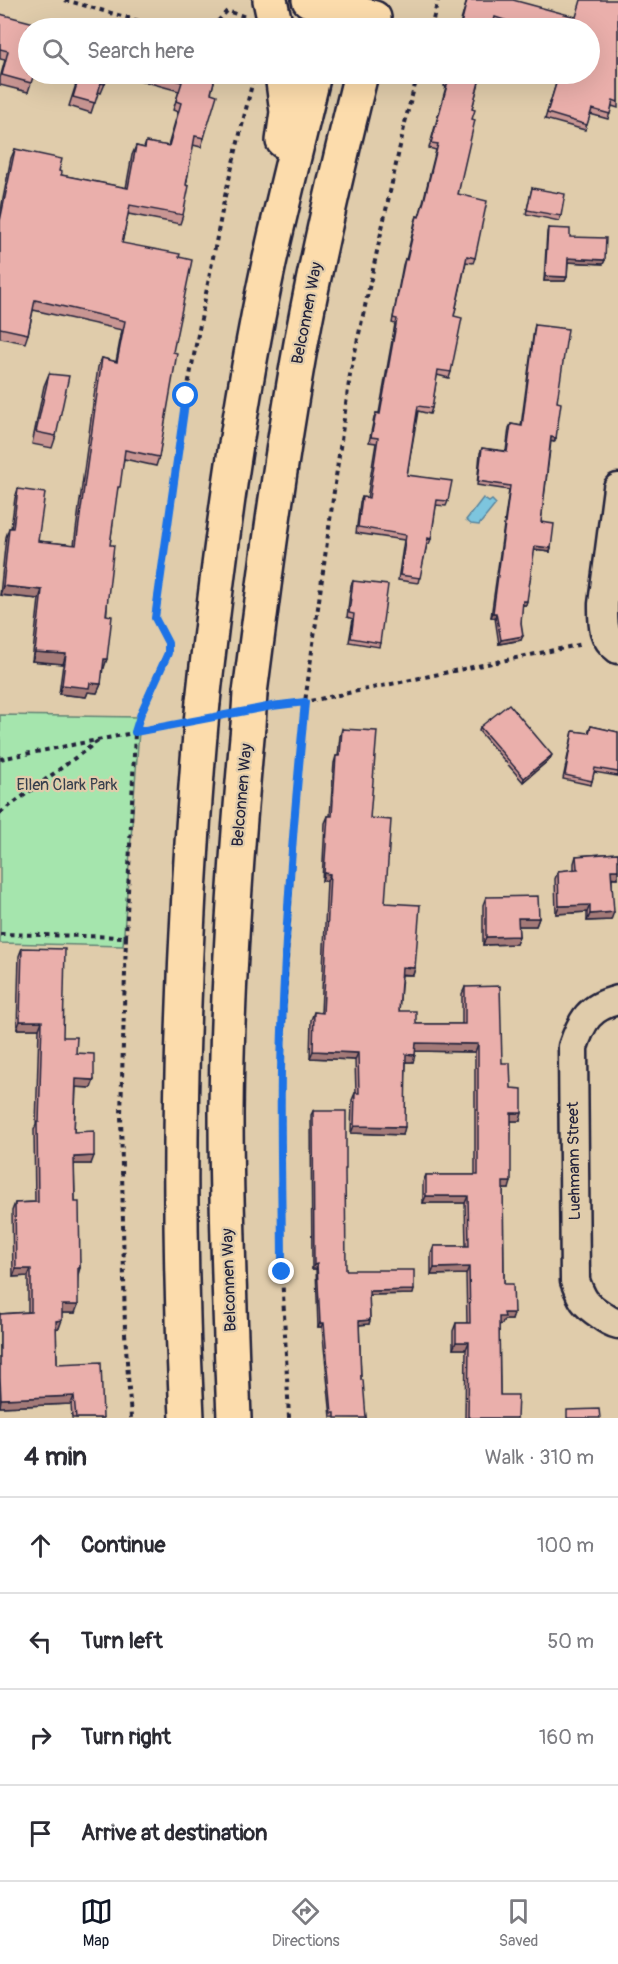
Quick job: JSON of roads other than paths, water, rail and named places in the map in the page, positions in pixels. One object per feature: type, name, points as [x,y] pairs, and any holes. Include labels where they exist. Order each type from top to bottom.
[{"type":"main road","points":[[324,9],[375,15]]},
{"type":"main road","points":[[187,1418],[180,1113],[194,720],[210,636],[223,526],[269,264],[287,112],[283,84]]},
{"type":"main road","points":[[269,264],[312,84]]},
{"type":"main road","name":"Belconnen Way","points":[[234,1418],[228,1265],[226,1112],[237,850],[248,726],[261,700],[257,640],[271,528],[297,365],[329,206],[359,84]]},
{"type":"main road","points":[[210,636],[257,640]]},
{"type":"street","points":[[612,644],[603,623],[603,604],[618,488]]},
{"type":"street","name":"Luehmann Street","points":[[618,1000],[592,1012],[580,1024],[573,1047],[575,1281],[581,1298],[587,1306],[612,1323],[618,1324]]},
{"type":"water","points":[[483,498],[489,502],[492,500],[496,504],[479,525],[471,524],[466,520]]},
{"type":"park label","name":"Ellen Clark Park","points":[[67,785]]}]
